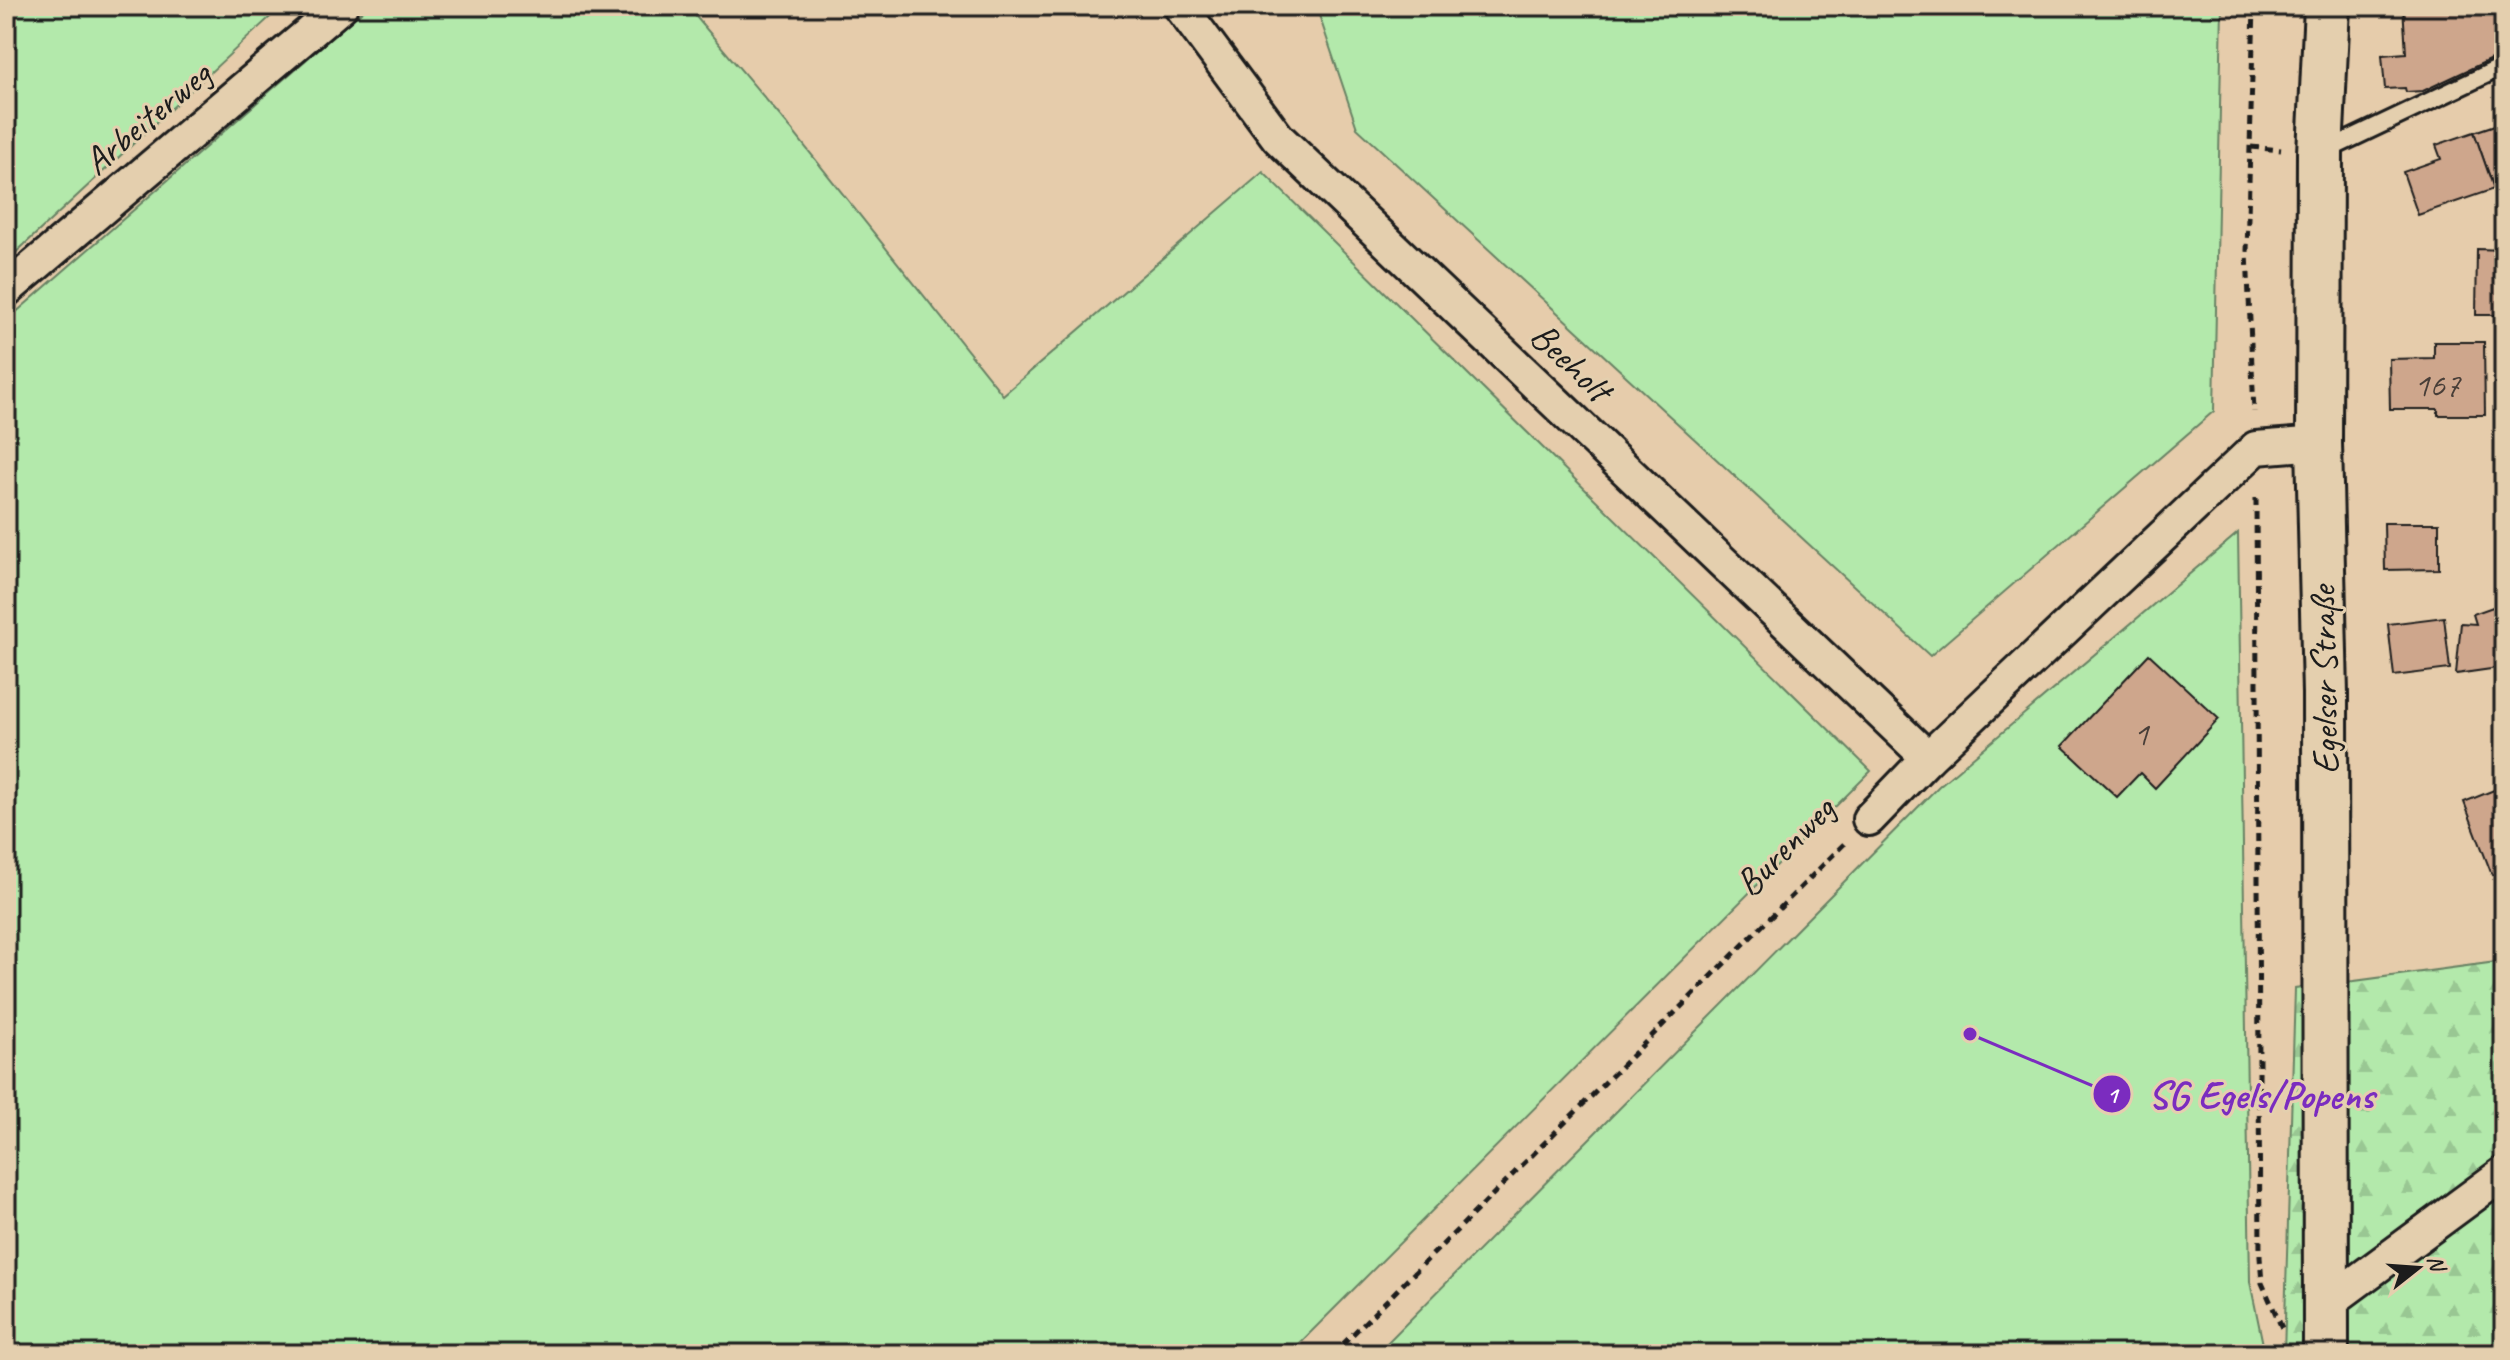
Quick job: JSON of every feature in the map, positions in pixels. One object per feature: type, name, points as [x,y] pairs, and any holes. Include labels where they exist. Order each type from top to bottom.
[{"type":"main road","name":"Egelser Straße","points":[[2307,1347],[2325,1305],[2325,694],[2319,443],[2320,153],[2327,6]]},
{"type":"street","name":"Arbeiterweg","points":[[6,290],[341,6]]},
{"type":"street","name":"Beeholt","points":[[1180,6],[1278,138],[1928,758]]},
{"type":"street","points":[[2256,448],[2319,443]]},
{"type":"street","name":"Burenweg","points":[[1869,819],[1928,758],[2256,448]]},
{"type":"street","points":[[2325,1305],[2504,1173]]},
{"type":"lane","points":[[2320,153],[2504,66]]},
{"type":"path","points":[[2254,6],[2247,252],[2256,448],[2260,1257],[2262,1283],[2307,1347]]},
{"type":"path","name":"Burenweg","points":[[1333,1354],[1869,819]]},
{"type":"green space","points":[[6,6],[282,6],[12,256],[6,250]]},
{"type":"green space","points":[[368,6],[687,6],[791,129],[1003,395],[1263,172],[1871,771],[1289,1354],[6,1354],[6,321]]},
{"type":"green space","points":[[1316,6],[2222,6],[2214,411],[1930,656],[1357,128]]},
{"type":"green space","points":[[2238,533],[2250,1282],[2265,1354],[1376,1354],[1939,786]]},
{"type":"green space","points":[[2504,961],[2504,1354],[2284,1354],[2295,989]]},
{"type":"building","points":[[2403,6],[2504,6],[2504,53],[2423,91],[2385,89],[2382,55],[2406,53]]},
{"type":"building","points":[[2504,122],[2504,186],[2494,189],[2474,132]]},
{"type":"building","points":[[2474,132],[2494,189],[2418,215],[2403,172],[2441,159],[2436,145]]},
{"type":"building","points":[[2477,249],[2504,250],[2504,315],[2476,315]]},
{"type":"building","points":[[2434,342],[2484,342],[2485,415],[2438,415],[2438,409],[2390,409],[2389,359],[2434,358]]},
{"type":"building","points":[[2384,523],[2439,523],[2439,569],[2385,570]]},
{"type":"building","points":[[2504,603],[2504,665],[2456,674],[2461,623],[2476,624],[2473,614]]},
{"type":"building","points":[[2444,617],[2450,669],[2394,676],[2388,624]]},
{"type":"building","points":[[2149,654],[2219,719],[2155,788],[2140,773],[2117,797],[2062,746]]},
{"type":"building","points":[[2504,786],[2504,871],[2492,875],[2464,802]]},
{"type":"place","name":"SG Egels/Popens","points":[[1970,1034]]}]
